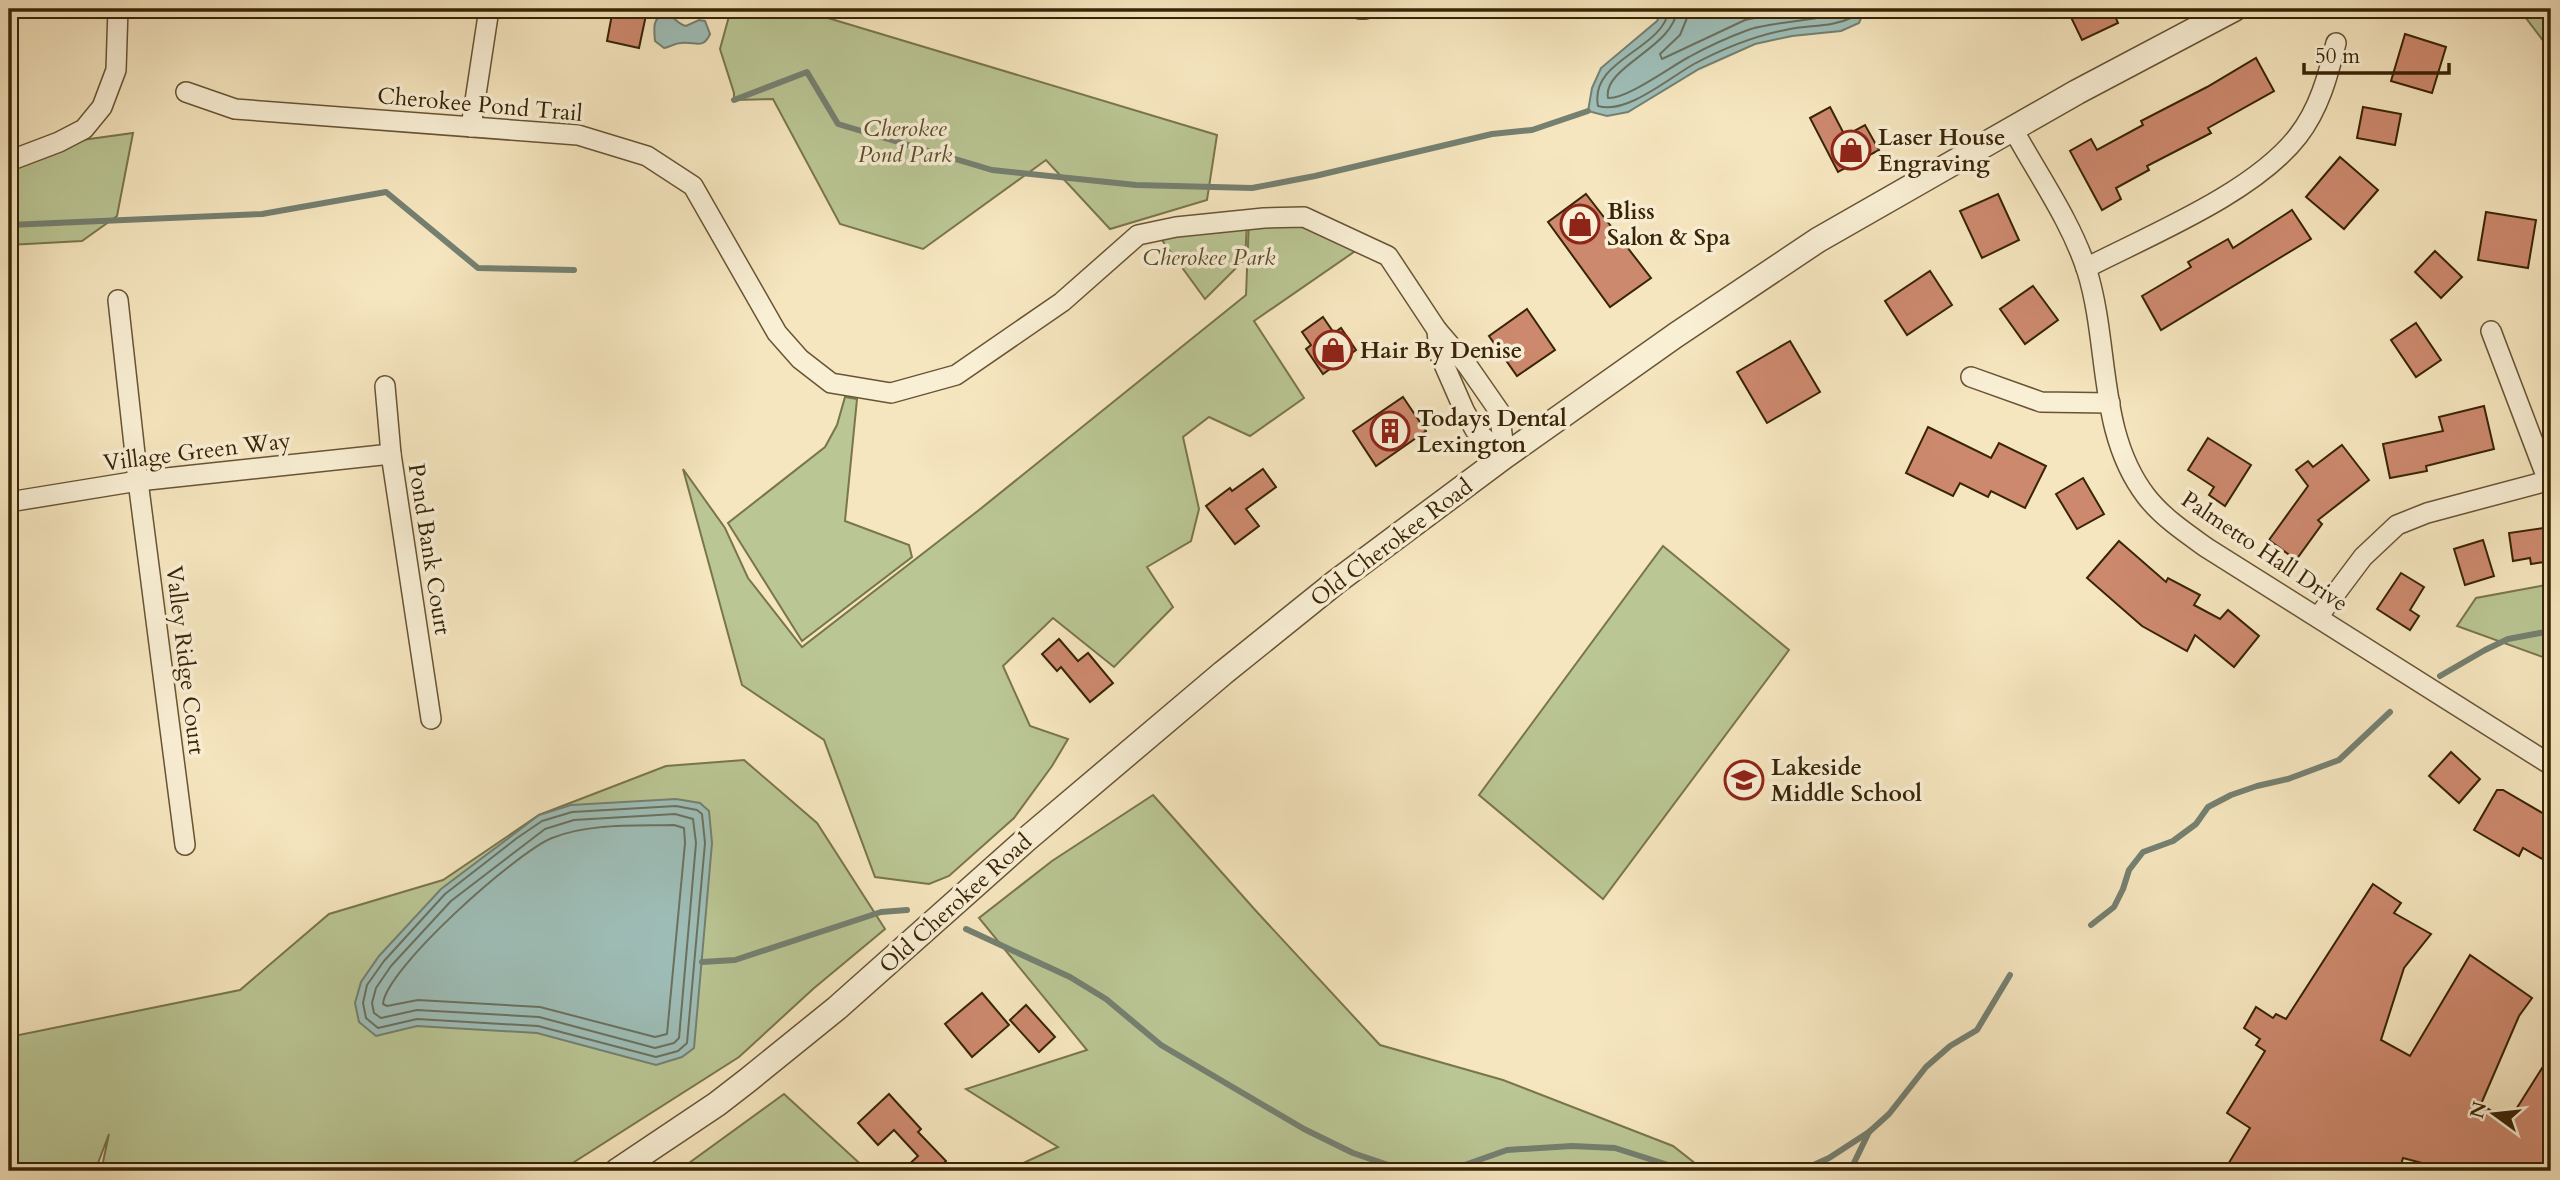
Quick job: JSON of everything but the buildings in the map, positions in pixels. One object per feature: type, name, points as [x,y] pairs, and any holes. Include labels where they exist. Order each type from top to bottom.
[{"type":"street","points":[[9,161],[59,142],[84,129],[102,107],[116,70],[118,9]]},
{"type":"street","points":[[471,127],[489,9]]},
{"type":"street","name":"Old Cherokee Road","points":[[617,1171],[748,1080],[837,1008],[1028,838],[1223,673],[1336,582],[1505,456],[1676,335],[1818,240],[2013,129],[2234,9]]},
{"type":"street","points":[[2086,268],[2198,210],[2247,182],[2276,161],[2299,135],[2316,106],[2327,79],[2336,43]]},
{"type":"street","name":"Cherokee Pond Trail","points":[[186,92],[235,109],[578,135],[647,156],[694,186],[776,333],[800,359],[831,383],[891,393],[956,375],[1062,302],[1138,235],[1176,227],[1264,218],[1304,217],[1388,256],[1437,330],[1467,365],[1499,411],[1505,456]]},
{"type":"street","name":"Palmetto Hall Drive","points":[[2013,129],[2067,225],[2086,268],[2096,303],[2110,403],[2123,456],[2146,497],[2177,527],[2551,765]]},
{"type":"street","name":"Valley Ridge Court","points":[[118,300],[138,481],[186,845]]},
{"type":"street","name":"Cherokee Pond Trail","points":[[1437,330],[1438,354],[1464,410],[1475,430],[1505,456]]},
{"type":"street","points":[[2318,617],[2363,557],[2396,525],[2427,513],[2550,480],[2491,331]]},
{"type":"street","points":[[1971,377],[2041,402],[2110,403]]},
{"type":"street","name":"Pond Bank Court","points":[[385,386],[391,454],[431,719]]},
{"type":"street","name":"Village Green Way","points":[[9,502],[138,481],[391,454]]},
{"type":"green space","name":"Cherokee Pond Park","points":[[731,9],[798,9],[1217,135],[1207,200],[1110,229],[1046,160],[923,249],[840,224],[773,99],[734,100],[720,49]]},
{"type":"green space","points":[[2519,9],[2551,9],[2551,51]]},
{"type":"green space","points":[[133,133],[117,216],[82,241],[9,245],[9,150]]},
{"type":"green space","points":[[1304,217],[1364,245],[1254,321],[1304,398],[1250,436],[1209,417],[1183,437],[1199,509],[1191,541],[1147,567],[1173,607],[1114,667],[1053,618],[1003,666],[1030,726],[1068,739],[1052,766],[1014,818],[949,876],[929,884],[875,877],[824,740],[742,685],[683,469],[725,528],[748,578],[802,647],[979,510],[1246,295],[1249,219]]},
{"type":"green space","name":"Cherokee Park","points":[[1247,224],[1245,259],[1205,299],[1162,240],[1170,236]]},
{"type":"green space","points":[[845,397],[857,399],[845,521],[909,545],[912,557],[802,641],[728,523],[825,447],[837,425]]},
{"type":"green space","points":[[1663,546],[1789,650],[1603,899],[1479,795]]},
{"type":"green space","points":[[2551,584],[2551,660],[2457,626],[2476,598]]},
{"type":"green space","points":[[744,760],[817,823],[885,929],[813,989],[739,1057],[560,1171],[101,1171],[109,1134],[95,1171],[9,1171],[9,1037],[240,990],[329,914],[443,880],[539,815],[666,766]]},
{"type":"green space","points":[[1153,795],[1380,1045],[1503,1080],[1673,1146],[1705,1171],[1006,1171],[1058,1147],[966,1089],[1087,1050],[979,918],[1052,861]]},
{"type":"green space","points":[[784,1094],[868,1171],[678,1171]]},
{"type":"water","points":[[1663,9],[1865,9],[1859,23],[1841,31],[1792,36],[1755,44],[1699,69],[1628,112],[1607,116],[1588,111],[1592,88],[1601,68],[1657,21]]},
{"type":"water","points":[[665,13],[686,26],[699,20],[705,21],[710,34],[704,42],[698,44],[679,43],[664,48],[655,41],[654,28],[658,18]]},
{"type":"water","points":[[676,799],[700,803],[709,811],[712,843],[694,1048],[682,1057],[656,1065],[537,1033],[417,1026],[376,1036],[359,1022],[355,1003],[361,982],[379,956],[441,889],[539,815],[571,805]]},
{"type":"waterway","points":[[734,100],[807,72],[838,124],[992,170],[1136,185],[1252,188],[1315,176],[1492,134],[1532,130],[1588,111]]},
{"type":"waterway","points":[[9,225],[262,214],[386,192],[478,268],[574,270]]},
{"type":"waterway","points":[[2440,676],[2508,639],[2551,631]]},
{"type":"waterway","points":[[2091,925],[2114,907],[2129,870],[2143,852],[2173,841],[2196,824],[2208,807],[2231,795],[2288,779],[2339,760],[2390,712]]},
{"type":"waterway","points":[[702,962],[735,960],[881,912],[907,910]]},
{"type":"waterway","points":[[966,929],[1070,977],[1106,999],[1161,1045],[1304,1129],[1353,1153],[1400,1169],[1428,1171],[1459,1167],[1507,1150],[1572,1146],[1615,1148],[1687,1171]]},
{"type":"waterway","points":[[1781,1171],[1809,1167],[1829,1158],[1869,1132],[1889,1114],[1926,1067],[1950,1046],[1977,1030],[2010,975]]},
{"type":"waterway","points":[[1850,1171],[1869,1132]]},
{"type":"place","name":"Laser House Engraving","points":[[1851,150]]},
{"type":"place","name":"Bliss Salon & Spa","points":[[1580,224]]},
{"type":"place","name":"Hair By Denise","points":[[1333,350]]},
{"type":"place","name":"Todays Dental Lexington","points":[[1390,431]]},
{"type":"place","name":"Lakeside Middle School","points":[[1744,780]]}]
